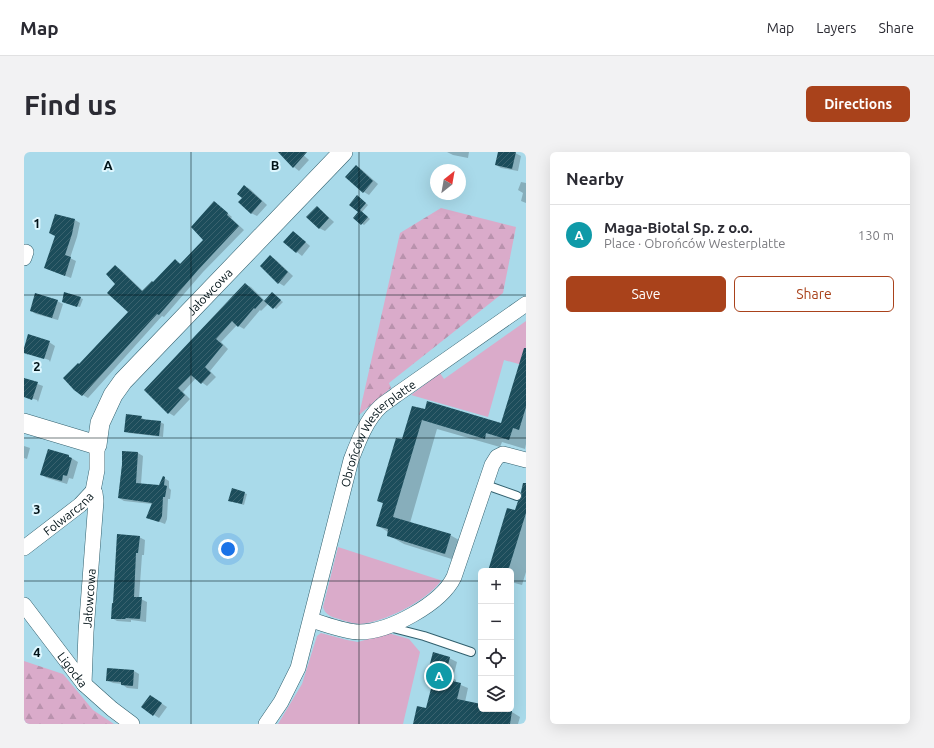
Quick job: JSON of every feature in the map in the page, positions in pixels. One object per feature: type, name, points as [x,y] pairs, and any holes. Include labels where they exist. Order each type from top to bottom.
[{"type":"street","name":"Jałowcowa","points":[[97,444],[100,423],[113,395],[123,381],[343,152]]},
{"type":"street","name":"Obrońców Westerplatte","points":[[266,724],[284,696],[298,668],[351,460],[360,438],[375,413],[396,395],[526,304]]},
{"type":"street","points":[[24,423],[97,444]]},
{"type":"street","name":"Folwarczna","points":[[24,548],[80,505],[92,491],[97,470],[97,444]]},
{"type":"street","points":[[311,620],[357,632],[370,632],[388,627],[440,596],[451,584],[492,464],[503,454],[526,460]]},
{"type":"street","name":"Jałowcowa","points":[[84,684],[96,501],[95,493],[92,491]]},
{"type":"street","name":"Ligocka","points":[[24,605],[84,684],[112,709],[132,724]]},
{"type":"lane","points":[[486,485],[517,496]]},
{"type":"lane","points":[[388,627],[424,636],[471,652]]},
{"type":"green space","points":[[441,208],[516,227],[503,293],[389,383],[391,388],[359,415],[400,233]]},
{"type":"green space","points":[[526,321],[526,366],[504,360],[488,417],[411,395],[440,373],[444,379]]},
{"type":"green space","points":[[338,547],[441,581],[426,596],[393,615],[370,622],[355,624],[327,614],[323,607]]},
{"type":"green space","points":[[321,633],[358,642],[388,633],[409,639],[420,652],[403,724],[278,724],[302,684],[317,636]]},
{"type":"green space","points":[[24,661],[63,674],[93,710],[114,724],[24,724]]},
{"type":"building","points":[[278,152],[307,152],[293,168]]},
{"type":"building","points":[[498,152],[516,152],[512,169],[495,165]]},
{"type":"building","points":[[356,165],[373,181],[363,193],[345,177]]},
{"type":"building","points":[[244,185],[262,201],[251,214],[238,202],[242,198],[237,194]]},
{"type":"building","points":[[357,195],[366,203],[360,210],[368,217],[361,225],[353,218],[358,212],[349,205]]},
{"type":"building","points":[[214,201],[228,213],[227,215],[239,226],[159,315],[157,314],[82,396],[63,378],[78,363],[79,364],[128,312],[107,293],[115,284],[106,274],[115,265],[142,291],[175,259],[180,264],[203,240],[191,227]]},
{"type":"building","points":[[317,206],[329,218],[319,229],[306,217]]},
{"type":"building","points":[[55,214],[75,219],[65,255],[71,257],[65,276],[44,268],[55,236],[49,233]]},
{"type":"building","points":[[293,231],[306,242],[296,253],[283,242]]},
{"type":"building","points":[[270,255],[288,272],[278,284],[260,266]]},
{"type":"building","points":[[245,283],[263,300],[238,327],[232,321],[216,339],[223,345],[205,367],[211,373],[201,384],[191,375],[178,388],[185,395],[168,414],[144,390]]},
{"type":"building","points":[[64,292],[81,297],[77,307],[62,302]]},
{"type":"building","points":[[272,292],[281,300],[273,309],[264,301]]},
{"type":"building","points":[[35,293],[58,300],[52,318],[30,311]]},
{"type":"building","points":[[28,334],[50,341],[44,359],[24,353]]},
{"type":"building","points":[[524,348],[526,348],[526,407],[519,430],[513,428],[509,440],[486,433],[485,439],[422,420],[393,517],[451,534],[445,554],[387,536],[388,529],[376,526],[383,503],[377,501],[396,438],[402,439],[412,406],[425,409],[427,401],[501,423]]},
{"type":"building","points":[[24,378],[38,382],[32,400],[24,397]]},
{"type":"building","points":[[126,414],[142,416],[141,419],[161,421],[159,436],[124,432]]},
{"type":"building","points":[[48,449],[69,455],[69,457],[72,458],[67,476],[63,475],[62,481],[40,475]]},
{"type":"building","points":[[122,451],[138,452],[136,483],[159,485],[163,476],[165,477],[164,485],[167,486],[165,497],[163,497],[162,516],[159,522],[146,518],[152,503],[118,498]]},
{"type":"building","points":[[523,483],[526,483],[526,513],[509,568],[489,568],[507,508],[515,510],[518,501],[522,497],[521,492]]},
{"type":"building","points":[[232,488],[245,492],[242,504],[228,501]]},
{"type":"building","points":[[117,534],[140,536],[138,553],[136,553],[134,597],[142,597],[140,619],[111,619]]},
{"type":"building","points":[[433,652],[450,657],[446,673],[448,674],[448,680],[461,683],[457,699],[478,703],[478,712],[512,712],[510,724],[413,724],[417,706],[426,708],[434,677],[427,675]]},
{"type":"building","points":[[107,668],[134,670],[133,686],[121,685],[121,682],[106,681]]},
{"type":"building","points":[[150,695],[162,703],[153,716],[141,707]]},
{"type":"place","name":"Maga-Biotal Sp. z o.o.","points":[[439,676]]}]
